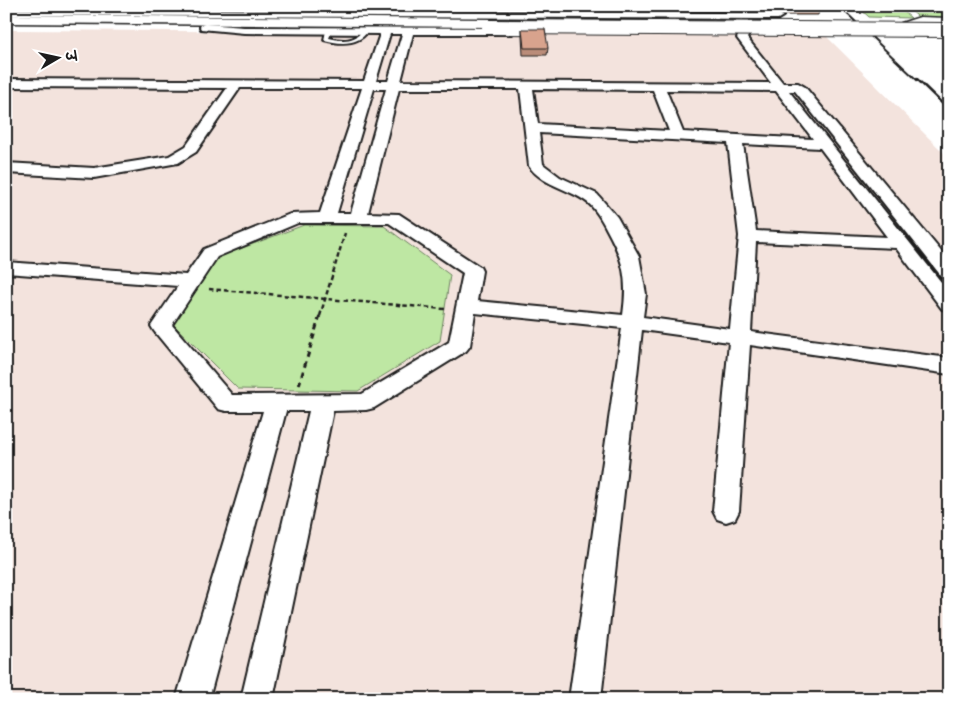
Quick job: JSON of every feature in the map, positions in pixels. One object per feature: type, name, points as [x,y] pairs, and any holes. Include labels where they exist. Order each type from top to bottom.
[{"type":"street","points":[[270,21],[365,13],[374,11],[376,6]]},
{"type":"street","points":[[205,27],[244,30],[329,31],[802,32],[782,18],[771,6]]},
{"type":"street","points":[[6,12],[224,10],[288,14],[514,13],[782,18]]},
{"type":"street","points":[[288,14],[300,18]]},
{"type":"street","points":[[6,19],[948,31]]},
{"type":"street","points":[[906,26],[920,21],[948,31]]},
{"type":"street","points":[[6,25],[205,27],[489,25]]},
{"type":"street","points":[[327,218],[386,31]]},
{"type":"street","points":[[354,218],[394,85],[408,31]]},
{"type":"street","points":[[746,32],[742,38],[949,305]]},
{"type":"street","points":[[746,32],[759,38],[949,273]]},
{"type":"street","points":[[6,83],[798,87]]},
{"type":"street","points":[[6,168],[94,173],[172,160],[191,149],[236,84]]},
{"type":"street","points":[[526,85],[536,166],[555,180],[590,197],[609,217],[630,256],[636,294],[585,699]]},
{"type":"street","points":[[658,86],[676,129],[676,136]]},
{"type":"street","points":[[531,128],[824,144]]},
{"type":"street","points":[[726,511],[748,236],[735,139]]},
{"type":"street","points":[[296,218],[327,218],[393,218],[473,271],[459,346],[366,402],[226,403],[161,326],[210,253],[296,218]]},
{"type":"street","points":[[748,236],[901,243]]},
{"type":"street","points":[[6,267],[187,287]]},
{"type":"street","points":[[6,280],[187,287]]},
{"type":"street","points":[[466,308],[632,322],[949,366]]},
{"type":"street","points":[[257,699],[323,402]]},
{"type":"street","points":[[192,699],[286,403]]},
{"type":"path","points":[[286,403],[354,218]]},
{"type":"path","points":[[187,287],[325,299],[466,308]]},
{"type":"shaded area","points":[[6,30],[825,35],[949,158],[949,699],[6,699]]},
{"type":"green space","points":[[857,6],[897,6],[911,18],[869,17]]},
{"type":"green space","points":[[905,6],[949,6],[949,21],[922,20]]},
{"type":"green space","points":[[304,225],[384,226],[450,275],[440,341],[358,391],[238,389],[173,324],[218,257]]},
{"type":"building","points":[[522,29],[545,29],[548,48],[524,48]]},
{"type":"railway","points":[[839,6],[918,81]]},
{"type":"railway","points":[[859,6],[861,13]]},
{"type":"railway","points":[[917,79],[949,110]]}]
